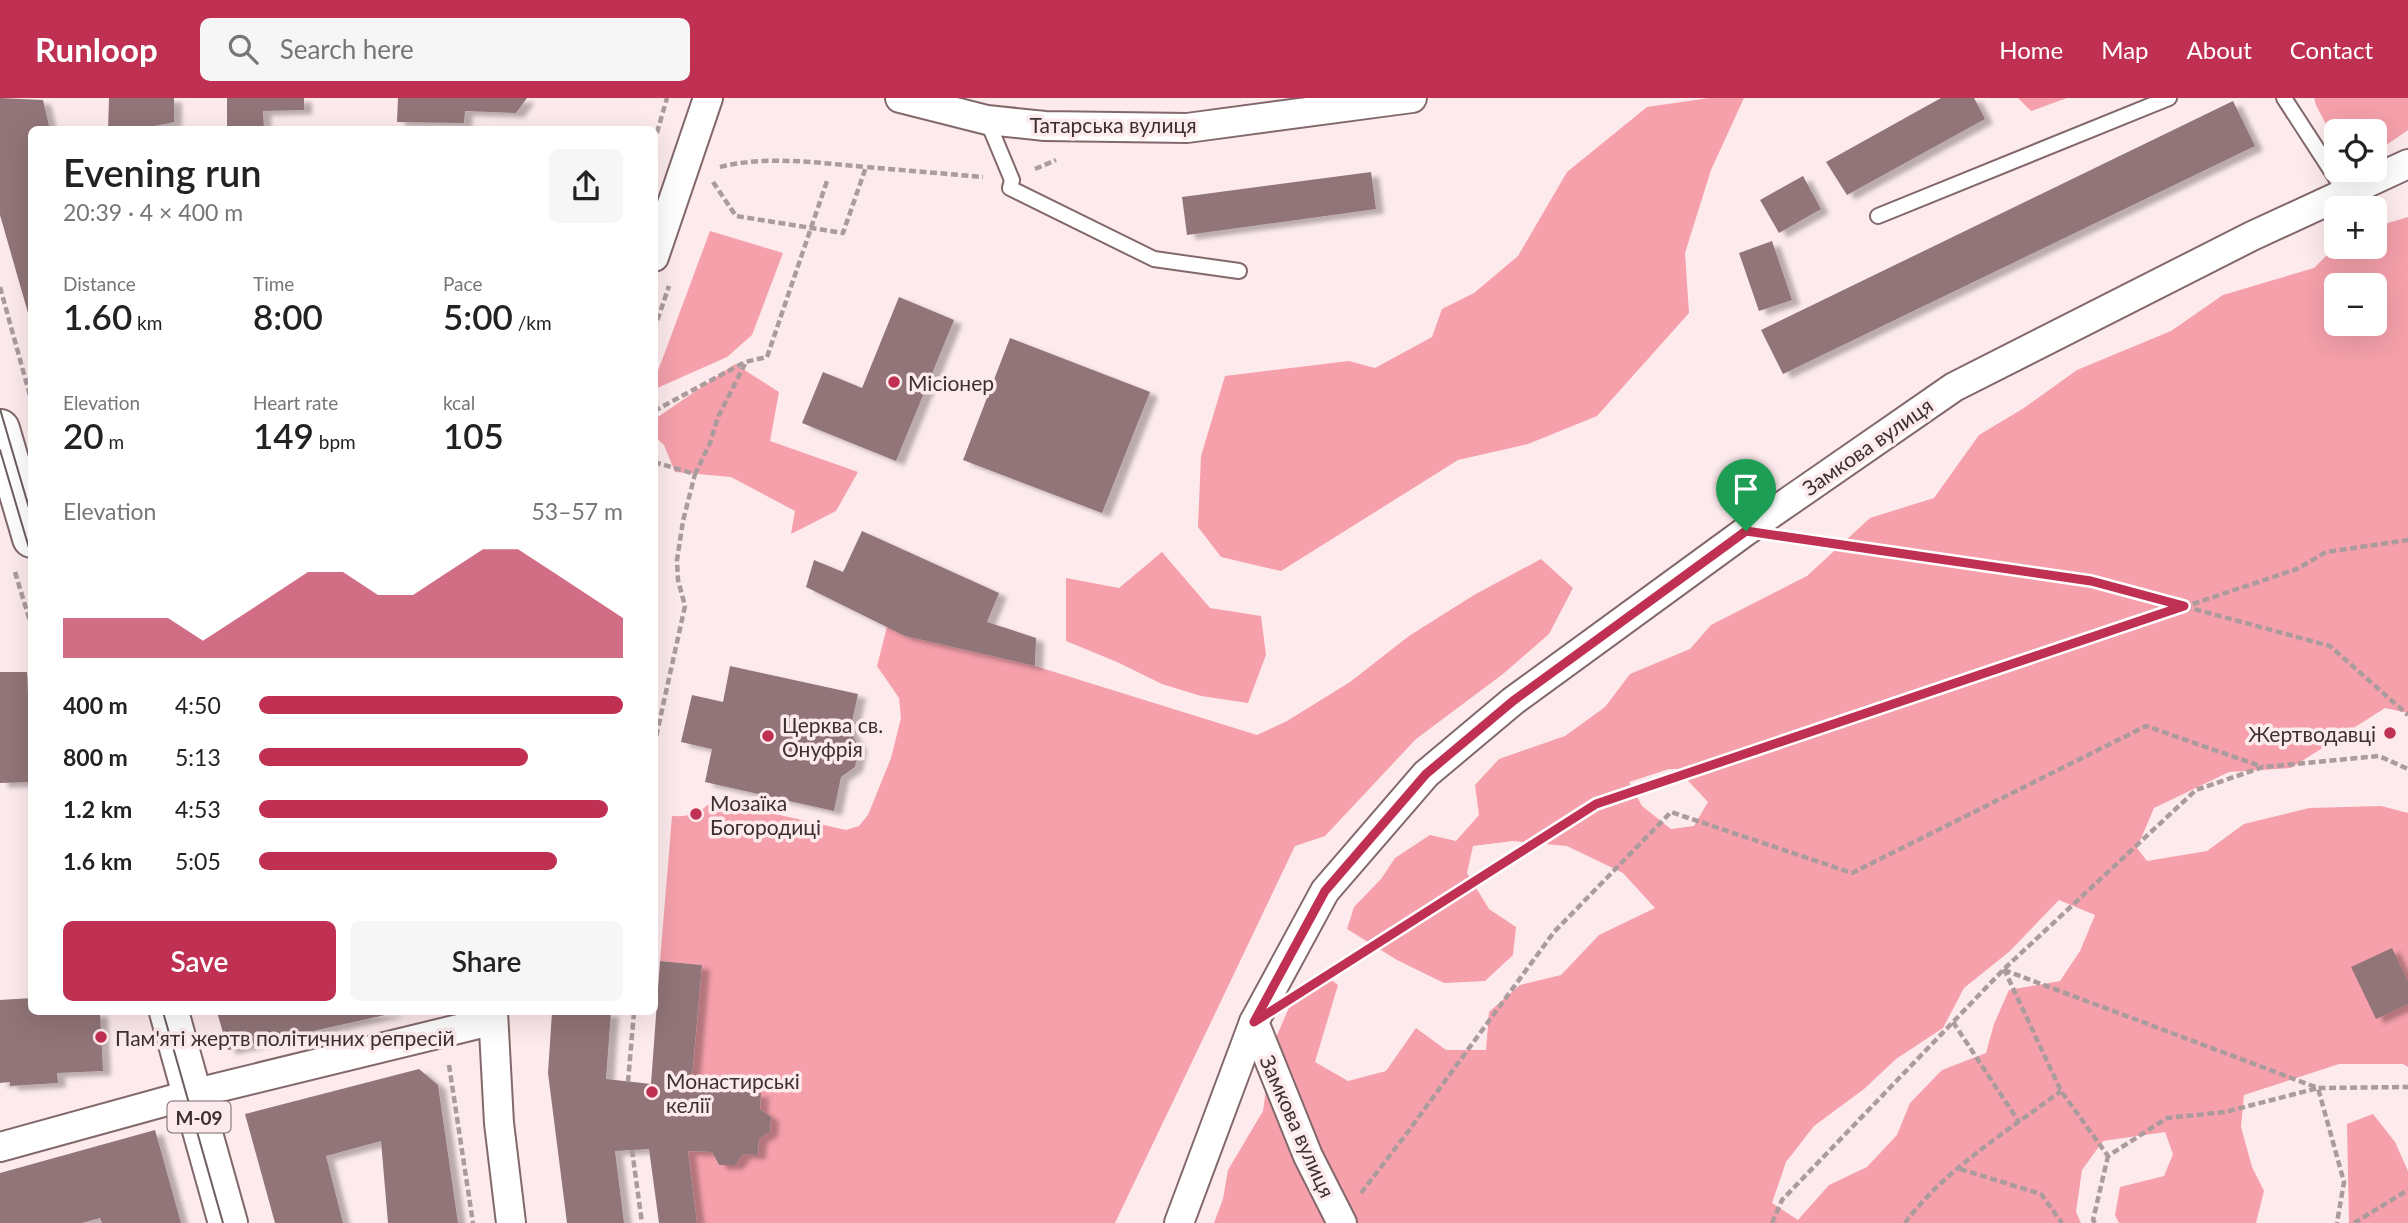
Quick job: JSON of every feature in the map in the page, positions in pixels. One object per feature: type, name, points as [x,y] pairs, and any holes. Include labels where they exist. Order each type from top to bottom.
[{"type":"main road","points":[[0,429],[22,550]]},
{"type":"main road","name":"М-09","points":[[170,1015],[228,1223]]},
{"type":"street","points":[[658,245],[708,98]]},
{"type":"street","name":"Татарська вулиця","points":[[900,98],[986,120],[1045,126],[1187,128],[1412,98]]},
{"type":"street","name":"Замкова вулиця","points":[[1341,1221],[1308,1156],[1254,1022],[1325,891],[1426,774],[1513,701],[1746,531],[1954,387],[2345,192],[2408,164]]},
{"type":"street","points":[[0,1147],[492,1016],[499,1123],[511,1223]]},
{"type":"street","points":[[1179,1223],[1254,1022]]},
{"type":"lane","points":[[1878,216],[2169,98]]},
{"type":"lane","points":[[2284,98],[2345,192]]},
{"type":"lane","points":[[986,120],[1012,180],[1010,188],[1154,259],[1239,271]]},
{"type":"path","points":[[658,128],[667,98]]},
{"type":"path","points":[[718,167],[743,161],[803,162],[1012,180],[1060,159]]},
{"type":"path","points":[[706,171],[736,216],[843,233],[866,167]]},
{"type":"path","points":[[658,409],[746,362],[767,357],[827,181]]},
{"type":"path","points":[[0,287],[28,388]]},
{"type":"path","points":[[658,721],[685,606],[678,580],[677,560],[683,521],[695,474],[710,443],[718,417],[746,362]]},
{"type":"path","points":[[658,463],[695,474]]},
{"type":"path","points":[[1746,531],[2091,581],[2330,646],[2408,715]]},
{"type":"path","points":[[1301,992],[1596,804],[2297,569],[2326,552],[2408,540]]},
{"type":"path","points":[[22,550],[28,597]]},
{"type":"path","points":[[1341,1221],[1554,932],[1671,812],[1852,873],[2146,726],[2263,767]]},
{"type":"path","points":[[1772,1223],[1782,1200],[2004,969],[2196,790],[2263,767],[2379,756],[2408,769]]},
{"type":"path","points":[[2004,969],[2318,1088]]},
{"type":"path","points":[[2004,969],[2061,1091],[2108,1156]]},
{"type":"path","points":[[628,1082],[634,1015]]},
{"type":"path","points":[[1953,1022],[2019,1122]]},
{"type":"path","points":[[448,1062],[473,1223]]},
{"type":"path","points":[[2095,1223],[2093,1220],[2108,1156],[2166,1118],[2225,1112],[2318,1088],[2408,1087]]},
{"type":"path","points":[[2318,1088],[2344,1182],[2337,1223]]},
{"type":"path","points":[[1905,1223],[1918,1206],[1959,1169],[2061,1091]]},
{"type":"path","points":[[632,1150],[642,1223]]},
{"type":"path","points":[[1959,1169],[2041,1194],[2062,1223]]},
{"type":"path","points":[[2354,1223],[2408,1190]]},
{"type":"shaded area","points":[[1709,98],[1744,98],[1711,170],[1685,253],[1689,313],[1597,416],[1528,444],[1458,460],[1281,571],[1221,557],[1198,527],[1201,456],[1225,376],[1349,361],[1375,368],[1432,337],[1442,309],[1474,293],[1518,256],[1567,172],[1647,107]]},
{"type":"shaded area","points":[[2018,98],[2067,98],[2031,111]]},
{"type":"shaded area","points":[[2314,98],[2408,98],[2408,130],[2387,145],[2387,119],[2324,121]]},
{"type":"shaded area","points":[[2408,217],[2408,713],[2385,708],[2291,768],[2229,772],[2154,808],[2137,848],[2147,861],[2207,851],[2244,824],[2309,808],[2381,806],[2408,813],[2408,1067],[2403,1064],[2339,1064],[2244,1095],[2241,1127],[2252,1167],[2264,1191],[2256,1223],[2119,1223],[2115,1215],[2120,1187],[2164,1176],[2173,1154],[2165,1132],[2103,1141],[2082,1170],[2076,1212],[2081,1223],[1214,1223],[1223,1199],[1228,1170],[1263,1111],[1272,1047],[1294,996],[1320,972],[1338,985],[1315,1062],[1348,1081],[1386,1071],[1416,1028],[1446,1050],[1486,1050],[1489,1012],[1520,985],[1561,975],[1599,935],[1655,908],[1623,873],[1567,846],[1513,841],[1473,846],[1467,873],[1489,909],[1516,927],[1513,955],[1485,981],[1444,983],[1397,960],[1347,929],[1354,907],[1381,879],[1395,858],[1430,835],[1456,841],[1479,815],[1475,785],[1499,759],[1565,736],[1605,707],[1630,674],[1690,649],[1711,625],[1807,576],[1870,518],[1934,498],[1979,435],[2024,408],[2077,370],[2171,331],[2223,295],[2314,268],[2324,258],[2387,259],[2387,223]],"holes":[[[1677,769],[1708,802],[1694,826],[1671,829],[1642,806],[1629,782]],[[2059,900],[2095,915],[2080,951],[2060,981],[2009,990],[1994,1024],[1986,1053],[1942,1070],[1910,1103],[1897,1135],[1867,1167],[1829,1185],[1798,1220],[1772,1203],[1786,1162],[1814,1126],[1864,1089],[1896,1059],[1943,1028],[1964,988],[2010,951]]]},
{"type":"shaded area","points":[[710,231],[783,253],[752,335],[727,357],[658,388],[658,371]]},
{"type":"shaded area","points":[[735,364],[779,392],[770,441],[858,472],[836,511],[791,534],[795,511],[731,477],[675,472],[664,445],[658,440],[658,417]]},
{"type":"shaded area","points":[[1162,552],[1210,608],[1261,616],[1266,655],[1248,703],[1201,696],[1162,684],[1066,641],[1066,578],[1119,588]]},
{"type":"shaded area","points":[[1541,559],[1573,588],[1549,634],[1503,674],[1416,739],[1325,836],[1295,846],[1115,1223],[697,1223],[688,1151],[712,1152],[719,1165],[734,1165],[743,1154],[758,1154],[759,1139],[770,1132],[771,1117],[760,1109],[761,1093],[746,1092],[739,1079],[724,1079],[716,1090],[691,1089],[702,965],[660,961],[672,816],[695,813],[713,800],[846,830],[859,826],[868,815],[891,758],[901,718],[899,698],[877,666],[887,627],[905,636],[1035,666],[1257,735],[1287,721],[1350,682],[1409,636],[1474,595]]},
{"type":"shaded area","points":[[2373,1114],[2395,1142],[2408,1171],[2408,1223],[2349,1223],[2347,1124]]},
{"type":"building","points":[[0,98],[43,100],[49,126],[28,126],[28,313],[0,215]]},
{"type":"building","points":[[109,98],[174,98],[174,122],[154,126],[108,126]]},
{"type":"building","points":[[227,98],[304,98],[304,110],[263,111],[264,126],[227,126]]},
{"type":"building","points":[[398,98],[527,98],[516,113],[465,111],[464,123],[397,122]]},
{"type":"building","points":[[1941,98],[1974,98],[1985,119],[1847,195],[1826,162]]},
{"type":"building","points":[[2233,101],[2255,146],[1783,374],[1761,330]]},
{"type":"building","points":[[1371,172],[1376,209],[1187,235],[1182,197]]},
{"type":"building","points":[[1803,176],[1821,209],[1779,233],[1760,200]]},
{"type":"building","points":[[1772,241],[1792,300],[1759,311],[1739,253]]},
{"type":"building","points":[[899,297],[954,320],[896,461],[802,423],[823,372],[862,388]]},
{"type":"building","points":[[1010,338],[1150,392],[1102,513],[963,460]]},
{"type":"building","points":[[862,531],[999,593],[987,622],[1036,638],[1035,666],[905,636],[806,587],[814,560],[843,572]]},
{"type":"building","name":"Церква св. Онуфрія","points":[[730,666],[858,694],[850,731],[859,747],[855,767],[841,777],[834,811],[705,782],[712,749],[681,742],[692,695],[723,702]]},
{"type":"building","points":[[0,672],[27,672],[28,782],[0,783]]},
{"type":"building","points":[[2392,948],[2408,981],[2408,1004],[2376,1019],[2351,967]]},
{"type":"building","name":"Монастирські келії","points":[[660,961],[702,965],[691,1089],[716,1090],[724,1079],[739,1079],[746,1092],[761,1093],[760,1109],[771,1117],[770,1132],[759,1139],[758,1155],[743,1154],[735,1165],[719,1165],[712,1152],[688,1151],[697,1223],[659,1223],[649,1149],[615,1151],[624,1223],[567,1223],[548,1073],[552,1015],[611,1015],[606,1079],[651,1084]]},
{"type":"building","points":[[28,998],[28,1015],[100,1015],[103,1071],[57,1073],[58,1083],[10,1086],[10,1082],[0,1083],[0,1000]]},
{"type":"building","points":[[218,1015],[385,1015],[228,1050]]},
{"type":"building","points":[[419,1069],[438,1085],[458,1223],[388,1223],[381,1141],[326,1156],[343,1223],[275,1223],[245,1114]]},
{"type":"building","points":[[155,1130],[181,1223],[102,1223],[100,1218],[82,1223],[0,1223],[0,1173]]},
{"type":"tram line","points":[[0,409],[28,504]]},
{"type":"tram line","points":[[0,450],[28,544]]},
{"type":"tram line","points":[[164,1015],[223,1223]]},
{"type":"place","name":"Місіонер","points":[[894,382]]},
{"type":"place","name":"Жертводавцi","points":[[2390,733]]},
{"type":"place","name":"Церква св. Онуфрія","points":[[768,736]]},
{"type":"place","name":"Мозаїка Богородиці","points":[[696,814]]},
{"type":"place","name":"Пам'яті жертв політичних репресій","points":[[101,1037]]},
{"type":"place","name":"Монастирські келії","points":[[652,1092]]},
{"type":"route","points":[[1746,531],[2091,581],[2184,606],[1596,804],[1254,1022],[1325,891],[1426,774],[1513,701],[1746,531]]}]
